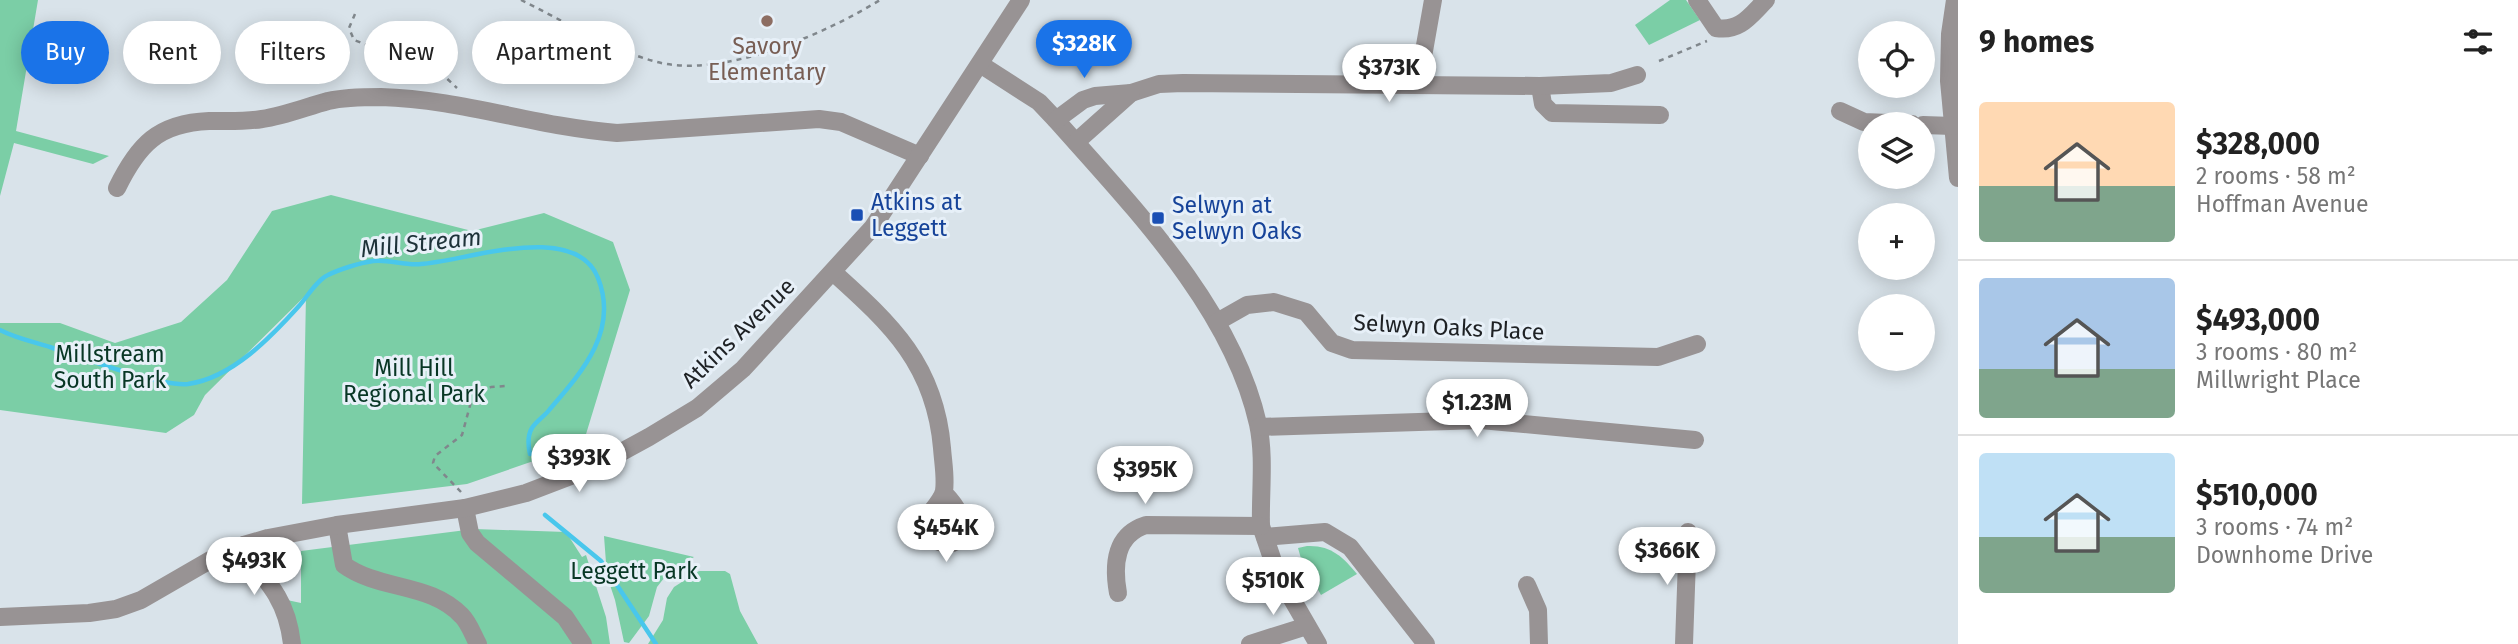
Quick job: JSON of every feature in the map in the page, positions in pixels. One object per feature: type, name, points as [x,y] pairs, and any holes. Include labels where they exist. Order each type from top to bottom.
[{"type":"street","name":"Atkins Avenue","points":[[0,617],[89,613],[116,609],[141,600],[212,559],[268,538],[465,508],[526,494],[594,467],[697,408],[743,369],[873,227],[1021,0]]},
{"type":"street","points":[[1418,85],[1433,0]]},
{"type":"street","points":[[1696,0],[1712,34],[1729,30],[1744,22],[1766,0]]},
{"type":"street","points":[[1955,0],[1949,69],[1958,178]]},
{"type":"street","points":[[981,64],[1039,102],[1056,120],[1166,247],[1217,322],[1240,366],[1259,427],[1263,531],[1277,573],[1318,644]]},
{"type":"street","points":[[1056,120],[1083,100],[1131,93],[1159,84],[1540,86],[1611,83],[1637,75]]},
{"type":"street","points":[[1540,86],[1543,104],[1552,113],[1660,115]]},
{"type":"street","points":[[1076,142],[1131,93]]},
{"type":"street","points":[[117,188],[128,164],[153,137],[180,124],[263,119],[330,100],[355,98],[381,97],[467,106],[586,131],[617,133],[819,119],[841,122],[920,156]]},
{"type":"street","points":[[1840,111],[1858,119]]},
{"type":"street","points":[[1935,125],[1953,126]]},
{"type":"street","points":[[833,272],[891,326],[913,356],[929,386],[939,418],[944,493]]},
{"type":"street","name":"Selwyn Oaks Place","points":[[1217,322],[1247,305],[1273,302],[1306,312],[1332,343],[1352,350],[1658,357],[1698,344]]},
{"type":"street","points":[[1259,427],[1481,420],[1695,440]]},
{"type":"street","points":[[465,508],[470,533],[477,543],[565,617],[583,644]]},
{"type":"street","points":[[1118,593],[1115,562],[1126,536],[1135,528],[1146,525],[1325,532],[1350,547],[1426,644]]},
{"type":"street","points":[[337,526],[344,565],[357,575],[416,589],[444,600],[463,617],[478,644]]},
{"type":"street","points":[[1684,644],[1688,532]]},
{"type":"street","points":[[244,545],[248,556],[277,596],[289,622],[292,644]]},
{"type":"street","points":[[1527,585],[1538,610],[1539,644]]},
{"type":"street","points":[[1250,644],[1307,626]]},
{"type":"path","points":[[521,0],[635,54],[677,65],[726,61],[787,46],[836,25],[880,0]]},
{"type":"path","points":[[355,14],[349,28],[354,40],[441,73],[452,82],[467,106]]},
{"type":"path","points":[[1659,61],[1712,34]]},
{"type":"path","points":[[465,508],[460,489],[433,461],[435,456],[462,435],[471,402],[491,387],[505,386]]},
{"type":"green space","points":[[0,0],[38,0],[34,21],[21,21],[21,84],[24,84],[16,131],[109,156],[93,164],[14,143],[0,196]]},
{"type":"green space","points":[[1670,0],[1686,0],[1700,20],[1649,45],[1635,25]]},
{"type":"green space","points":[[331,195],[472,231],[544,213],[613,242],[630,290],[583,444],[467,484],[302,504],[306,295],[205,395],[194,415],[166,433],[0,410],[0,323],[60,323],[115,343],[181,322],[227,280],[272,211]]},
{"type":"green space","points":[[474,529],[566,532],[582,557],[586,555],[606,617],[610,644],[299,644],[287,600],[301,603],[301,551]]},
{"type":"green space","name":"Leggett Park","points":[[604,536],[694,557],[668,573],[657,587],[649,616],[629,643],[624,642],[607,576]]},
{"type":"green space","points":[[1307,546],[1336,553],[1357,574],[1321,595],[1302,562],[1298,548]]},
{"type":"green space","points":[[699,571],[725,571],[730,574],[740,611],[758,644],[648,644],[663,620],[667,598],[674,587]]},
{"type":"waterway","name":"Mill Stream","points":[[0,330],[140,376],[175,384],[188,384],[220,374],[250,354],[288,318],[320,281],[344,268],[373,261],[421,264],[518,248],[544,247],[567,251],[586,261],[598,278],[604,316],[594,350],[585,365],[532,428],[528,441],[530,454]]},
{"type":"waterway","name":"Mill Stream","points":[[545,515],[601,561],[656,644]]},
{"type":"place","name":"Savory Elementary","points":[[767,21]]},
{"type":"place","name":"Atkins at Leggett","points":[[857,215]]},
{"type":"place","name":"Selwyn at Selwyn Oaks","points":[[1158,218]]},
{"type":"park label","name":"Millstream South Park","points":[[110,367]]},
{"type":"park label","name":"Mill Hill Regional Park","points":[[414,381]]}]
